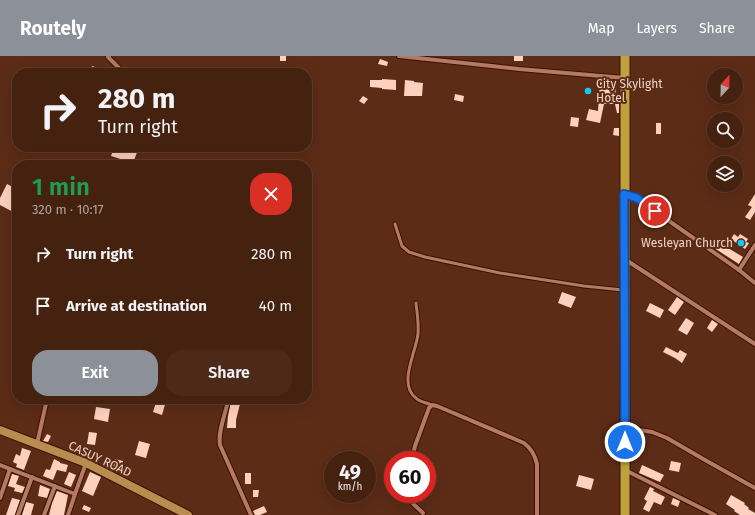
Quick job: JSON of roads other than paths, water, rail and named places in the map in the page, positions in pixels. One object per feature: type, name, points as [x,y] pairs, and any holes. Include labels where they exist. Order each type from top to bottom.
[{"type":"main road","points":[[625,56],[625,515]]},
{"type":"street","points":[[109,56],[108,57],[119,68]]},
{"type":"street","points":[[398,56],[519,69],[625,78]]},
{"type":"street","points":[[624,194],[637,198],[755,283]]},
{"type":"street","points":[[739,270],[755,246]]},
{"type":"street","points":[[625,259],[755,344]]},
{"type":"street","points":[[37,444],[46,404]]},
{"type":"street","points":[[227,405],[219,439],[220,445],[251,515]]},
{"type":"street","points":[[414,451],[429,408],[432,405],[524,443],[529,447],[536,458],[537,515]]},
{"type":"street","points":[[625,428],[652,432],[667,438],[755,488]]},
{"type":"street","name":"CASUY ROAD","points":[[0,430],[86,463],[188,515]]},
{"type":"street","points":[[68,515],[86,463]]},
{"type":"street","points":[[0,465],[75,494]]},
{"type":"street","points":[[0,498],[10,469]]},
{"type":"street","points":[[625,470],[716,515]]},
{"type":"street","points":[[18,515],[32,477]]},
{"type":"street","points":[[44,515],[55,486]]},
{"type":"street","points":[[412,503],[423,513]]},
{"type":"lane","points":[[395,224],[402,246],[409,252],[425,257],[500,274],[584,286],[625,290]]},
{"type":"lane","points":[[416,303],[418,336],[408,381],[408,389],[418,400],[432,405]]},
{"type":"place","name":"City Skylight Hotel","points":[[588,91]]},
{"type":"place","name":"Wesleyan Church","points":[[741,243]]}]
